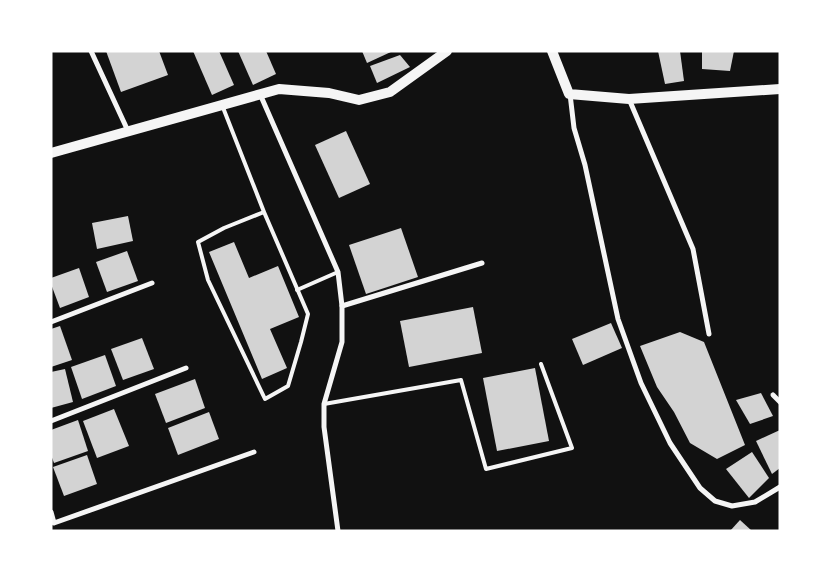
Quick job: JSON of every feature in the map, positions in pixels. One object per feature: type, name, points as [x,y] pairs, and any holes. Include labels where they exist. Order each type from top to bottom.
[{"type":"main road","points":[[51,153],[279,89],[329,93],[359,100],[390,92],[447,51]]},
{"type":"main road","points":[[552,51],[570,94],[629,99],[780,89]]},
{"type":"street","points":[[91,51],[128,131]]},
{"type":"street","points":[[260,94],[338,272],[342,306],[342,342],[324,404],[324,427],[338,531]]},
{"type":"street","points":[[570,94],[574,128],[618,319],[641,383],[670,443],[700,488],[715,501],[732,506],[755,502],[780,487]]},
{"type":"street","points":[[629,99],[693,249],[709,334]]},
{"type":"street","points":[[342,306],[482,262]]},
{"type":"street","points":[[51,322],[152,283]]},
{"type":"street","points":[[51,421],[186,368]]},
{"type":"street","points":[[773,394],[780,402]]},
{"type":"street","points":[[51,512],[54,523],[254,452]]},
{"type":"lane","points":[[222,105],[264,212],[308,314],[288,386],[265,399],[208,280],[198,242],[224,228],[264,212]]},
{"type":"lane","points":[[297,290],[338,272]]},
{"type":"lane","points":[[324,404],[461,380],[486,469],[572,448],[541,364]]},
{"type":"building","points":[[106,51],[159,51],[168,75],[121,92]]},
{"type":"building","points":[[193,51],[219,51],[234,85],[212,95]]},
{"type":"building","points":[[238,51],[266,51],[276,74],[253,85]]},
{"type":"building","points":[[362,51],[393,51],[367,63]]},
{"type":"building","points":[[658,51],[680,51],[684,81],[665,84]]},
{"type":"building","points":[[734,51],[730,71],[702,69],[702,52]]},
{"type":"building","points":[[400,55],[410,67],[377,83],[370,66]]},
{"type":"building","points":[[346,131],[370,184],[339,198],[315,145]]},
{"type":"building","points":[[128,216],[133,241],[97,249],[92,223]]},
{"type":"building","points":[[401,228],[418,277],[366,294],[349,245]]},
{"type":"building","points":[[234,242],[249,278],[278,266],[299,317],[270,329],[287,368],[262,379],[209,252]]},
{"type":"building","points":[[127,251],[138,281],[107,292],[96,262]]},
{"type":"building","points":[[79,268],[89,297],[60,308],[51,284],[51,278]]},
{"type":"building","points":[[473,307],[482,353],[409,367],[400,321]]},
{"type":"building","points":[[611,323],[622,348],[583,365],[572,339]]},
{"type":"building","points":[[60,326],[72,360],[51,367],[51,329]]},
{"type":"building","points":[[680,332],[704,342],[745,445],[717,459],[690,443],[674,412],[657,387],[640,346]]},
{"type":"building","points":[[142,338],[154,369],[123,380],[111,349]]},
{"type":"building","points":[[105,355],[116,386],[82,399],[71,367]]},
{"type":"building","points":[[535,368],[549,441],[497,451],[483,378]]},
{"type":"building","points":[[65,369],[73,402],[51,408],[51,372]]},
{"type":"building","points":[[195,379],[205,408],[166,423],[155,394]]},
{"type":"building","points":[[761,393],[773,416],[750,424],[736,400]]},
{"type":"building","points":[[114,409],[129,446],[97,458],[83,421]]},
{"type":"building","points":[[209,412],[219,439],[178,455],[168,428]]},
{"type":"building","points":[[78,420],[88,451],[54,463],[51,455],[51,430]]},
{"type":"building","points":[[780,430],[780,468],[772,474],[756,441]]},
{"type":"building","points":[[752,452],[769,478],[749,498],[726,469]]},
{"type":"building","points":[[87,455],[97,484],[64,496],[53,467]]},
{"type":"building","points":[[740,520],[752,531],[730,531]]}]
